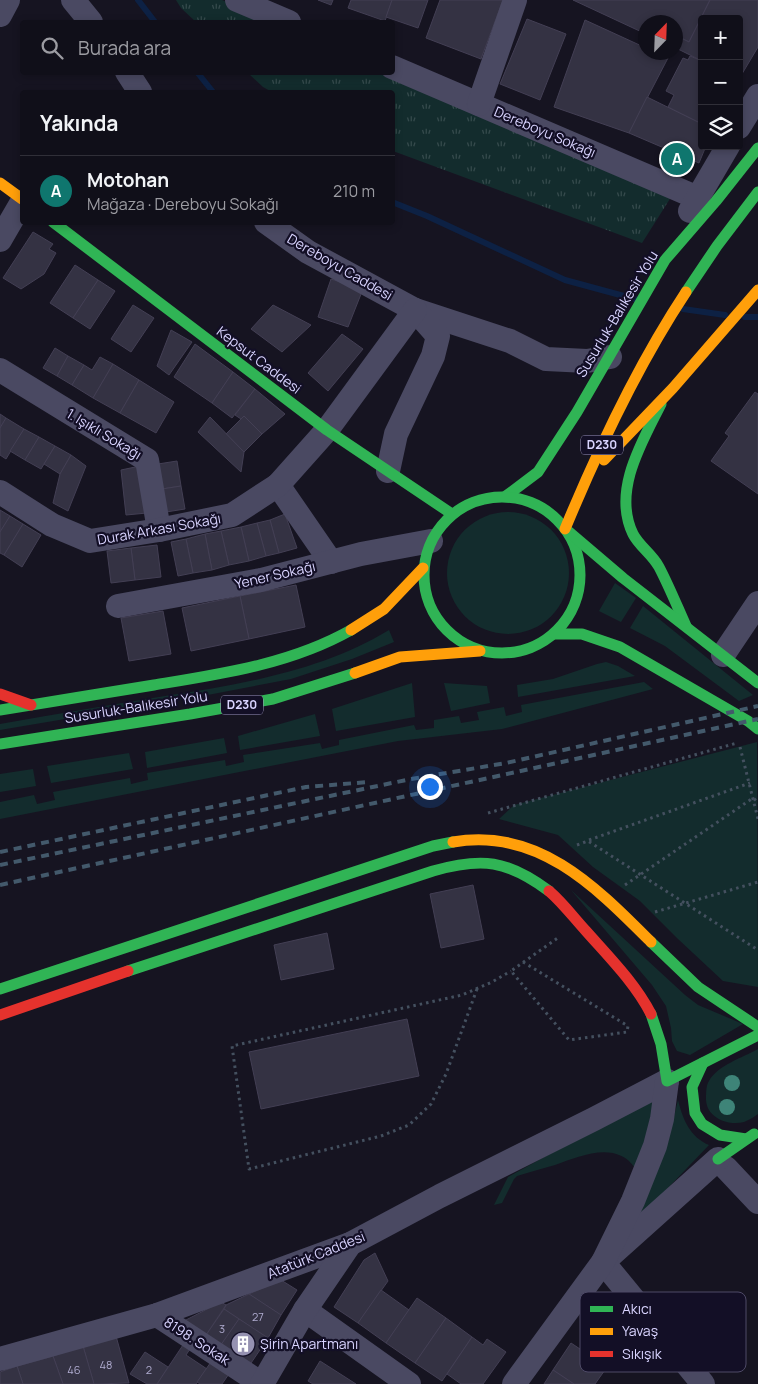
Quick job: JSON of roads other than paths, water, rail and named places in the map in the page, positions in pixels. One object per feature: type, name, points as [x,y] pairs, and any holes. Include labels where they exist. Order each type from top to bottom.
[{"type":"main road","name":"Susurluk-Balıkesir Yolu","points":[[506,496],[538,472],[610,357],[665,260],[716,201],[758,148]]},
{"type":"main road","points":[[0,183],[20,199]]},
{"type":"main road","name":"D230","points":[[567,530],[585,479],[643,364],[704,266],[758,192]]},
{"type":"main road","name":"Kepsut Caddesi","points":[[57,225],[327,430],[452,514]]},
{"type":"main road","points":[[585,479],[673,388],[758,290]]},
{"type":"main road","points":[[665,396],[635,458],[629,477],[626,496],[628,518],[632,533],[658,565],[686,626]]},
{"type":"main road","points":[[567,530],[578,552],[581,574],[578,597],[570,617],[555,634],[532,648],[507,654],[480,651],[456,639],[437,620],[426,595],[423,568],[431,541],[440,526],[452,514],[468,504],[486,498],[506,496],[530,502],[552,514],[567,530],[623,578],[758,683]]},
{"type":"main road","name":"Susurluk-Balıkesir Yolu","points":[[0,710],[226,673],[277,662],[326,644],[370,620],[396,598],[423,568]]},
{"type":"main road","points":[[555,634],[582,634],[620,647],[748,721],[758,729]]},
{"type":"main road","name":"Susurluk-Balıkesir Yolu","points":[[0,744],[272,699],[338,679],[400,657],[480,651]]},
{"type":"main road","points":[[0,694],[31,705]]},
{"type":"main road","points":[[0,989],[433,846],[455,841],[491,839],[524,847],[571,869],[690,980],[758,1027]]},
{"type":"main road","points":[[0,1015],[433,871],[460,864],[490,862],[513,870],[534,881],[556,898],[622,972],[649,1011],[664,1060],[667,1081],[758,1035]]},
{"type":"main road","points":[[703,1063],[692,1087],[695,1113],[702,1124],[720,1135],[746,1140]]},
{"type":"main road","points":[[722,1163],[758,1131]]},
{"type":"street","points":[[0,15],[8,0]]},
{"type":"street","points":[[74,0],[90,20]]},
{"type":"street","points":[[237,0],[284,20]]},
{"type":"street","points":[[479,104],[515,0]]},
{"type":"street","name":"Dereboyu Sokağı","points":[[395,68],[698,198]]},
{"type":"street","points":[[128,75],[139,90]]},
{"type":"street","points":[[743,120],[758,96]]},
{"type":"street","points":[[665,260],[683,222],[726,150]]},
{"type":"street","points":[[0,240],[20,205]]},
{"type":"street","name":"Dereboyu Caddesi","points":[[270,225],[308,252],[416,310]]},
{"type":"street","points":[[416,310],[510,341],[546,359],[587,361],[610,357]]},
{"type":"street","points":[[388,471],[396,434],[433,356],[438,336],[416,310]]},
{"type":"street","name":"Durak Arkası Sokağı","points":[[0,492],[52,525],[90,541],[160,530],[232,515],[278,485],[327,430],[416,310]]},
{"type":"street","name":"1. Işıklı Sokağı","points":[[0,370],[147,460],[160,530]]},
{"type":"street","points":[[278,485],[331,562]]},
{"type":"street","name":"Yener Sokağı","points":[[118,606],[261,580],[361,554],[431,541]]},
{"type":"street","points":[[723,655],[758,603]]},
{"type":"street","points":[[581,1292],[603,1262],[633,1201],[655,1146],[662,1119],[667,1081]]},
{"type":"street","name":"Atatürk Caddesi","points":[[0,1359],[157,1315],[350,1244],[440,1196],[667,1081]]},
{"type":"street","points":[[603,1262],[722,1163],[758,1202]]},
{"type":"street","points":[[262,1384],[305,1310],[350,1244]]},
{"type":"street","points":[[603,1262],[628,1292]]},
{"type":"street","points":[[514,1384],[580,1294]]},
{"type":"street","points":[[305,1310],[409,1384]]},
{"type":"street","name":"8198. Sokak","points":[[157,1315],[262,1384]]},
{"type":"street","points":[[693,1372],[703,1384]]},
{"type":"waterway","points":[[138,0],[153,20]]},
{"type":"waterway","points":[[199,75],[211,90]]},
{"type":"waterway","points":[[395,203],[427,216],[565,280],[635,299]]},
{"type":"waterway","points":[[683,309],[725,315]]},
{"type":"waterway","points":[[745,317],[758,317]]},
{"type":"railway","points":[[0,865],[411,779],[506,763],[758,706]]},
{"type":"railway","points":[[0,885],[758,719]]},
{"type":"railway","points":[[0,852],[306,787],[368,782]]},
{"type":"place","name":"Motohan","points":[[677,159]]},
{"type":"place","name":"Şirin Apartmanı","points":[[243,1344]]}]
